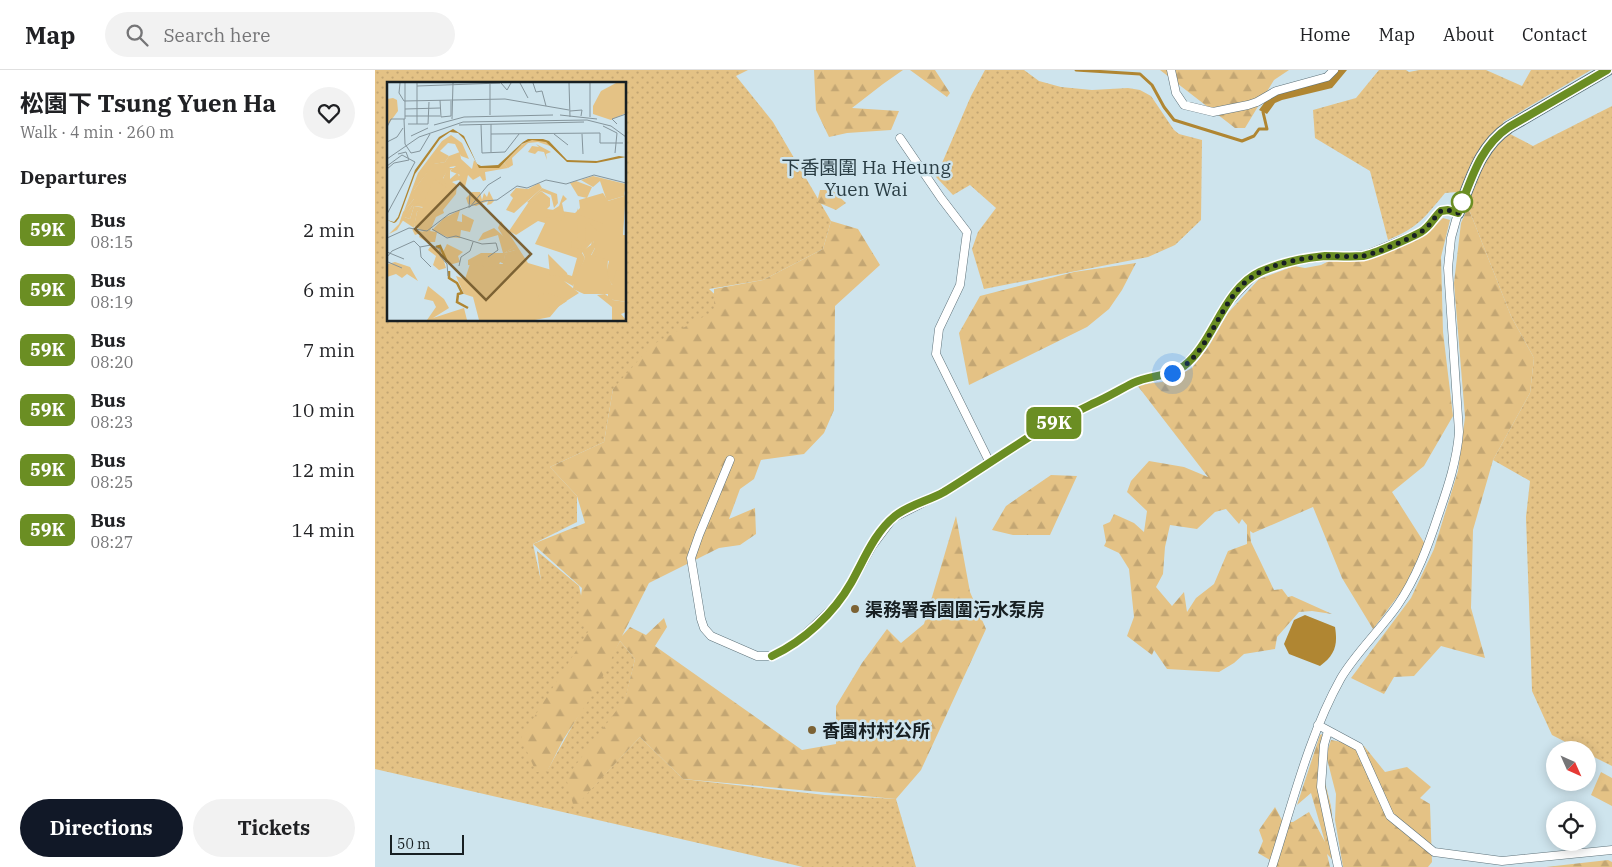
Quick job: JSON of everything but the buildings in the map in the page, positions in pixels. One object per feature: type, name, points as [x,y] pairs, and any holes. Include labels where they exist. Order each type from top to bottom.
[{"type":"street","points":[[1171,70],[1176,92],[1184,105],[1213,112],[1257,102],[1275,91],[1327,77],[1334,70]]},
{"type":"street","points":[[1271,867],[1318,726],[1342,677],[1396,607],[1412,583],[1426,552],[1447,490],[1459,432],[1448,268],[1451,238],[1458,213],[1479,161],[1486,148],[1496,136],[1607,70]]},
{"type":"street","points":[[900,138],[967,232],[960,287],[939,329],[936,354],[990,463]]},
{"type":"street","points":[[730,460],[691,558],[701,619],[704,628],[711,636],[757,656],[772,656],[786,650],[830,612],[843,597],[872,546],[893,518],[937,495],[1047,426],[1136,382],[1168,374],[1181,368],[1199,351],[1226,306],[1247,281],[1255,275],[1273,267],[1299,260],[1325,256],[1366,255],[1421,232],[1429,226],[1441,211],[1448,210],[1458,213]]},
{"type":"street","points":[[1318,726],[1359,747],[1390,816],[1434,852],[1502,861],[1612,850]]},
{"type":"street","points":[[1328,731],[1324,745],[1321,787],[1337,867]]},
{"type":"green space","points":[[375,70],[748,70],[736,76],[773,122],[831,221],[823,249],[763,280],[709,289],[748,325],[613,389],[604,442],[550,467],[577,496],[577,522],[533,544],[541,581],[537,551],[579,586],[587,623],[592,627],[547,771],[620,641],[635,659],[624,705],[574,807],[640,737],[683,779],[825,795],[896,799],[916,867],[803,867],[375,769]]},
{"type":"green space","points":[[814,70],[903,70],[852,108],[899,111],[891,130],[847,133],[829,137],[816,110]]},
{"type":"green space","points":[[910,70],[935,70],[950,93],[947,97]]},
{"type":"green space","points":[[985,70],[1024,70],[1039,81],[1061,87],[1092,90],[1128,88],[1140,90],[1151,96],[1174,130],[1179,134],[1202,140],[1201,220],[1175,245],[1148,257],[984,289],[972,249],[978,232],[996,208],[970,185],[953,195],[936,177],[971,96]]},
{"type":"green space","points":[[1160,70],[1289,70],[1274,80],[1245,128],[1235,128]]},
{"type":"green space","points":[[1379,70],[1406,70],[1409,72],[1419,70],[1486,70],[1522,86],[1531,70],[1591,70],[1503,122],[1510,134],[1533,146],[1612,106],[1612,766],[1596,758],[1596,741],[1564,741],[1552,735],[1532,691],[1526,517],[1530,481],[1493,460],[1530,393],[1534,358],[1511,316],[1468,207],[1457,192],[1445,193],[1414,226],[1388,240],[1370,171],[1315,138],[1313,110],[1356,98]]},
{"type":"green space","points":[[820,190],[832,190],[846,203],[836,210],[817,202]]},
{"type":"green space","points":[[1468,207],[1511,316],[1534,358],[1530,393],[1493,460],[1473,530],[1471,608],[1485,658],[1441,646],[1414,676],[1394,677],[1384,694],[1351,678],[1411,598],[1434,549],[1458,471],[1465,417],[1454,283],[1461,223]]},
{"type":"green space","points":[[1443,218],[1450,220],[1441,257],[1443,332],[1453,416],[1424,466],[1392,492],[1425,544],[1404,588],[1373,629],[1342,578],[1313,507],[1253,533],[1250,531],[1251,542],[1274,590],[1282,589],[1288,597],[1292,596],[1332,614],[1312,611],[1299,612],[1277,637],[1275,649],[1244,654],[1219,672],[1167,669],[1154,650],[1152,655],[1127,636],[1134,617],[1129,569],[1119,553],[1104,546],[1106,542],[1103,525],[1110,522],[1114,514],[1134,523],[1144,532],[1147,511],[1127,492],[1131,481],[1149,461],[1184,467],[1208,477],[1137,385],[1162,382],[1192,368],[1209,346],[1228,313],[1259,279],[1294,266],[1305,268],[1321,265],[1333,259],[1359,260],[1425,235]],"holes":[[[1226,509],[1239,524],[1242,519],[1247,525],[1247,544],[1228,551],[1214,584],[1196,598],[1187,612],[1184,592],[1172,606],[1156,587],[1163,574],[1165,547],[1170,525],[1197,529],[1215,512]]]},
{"type":"green space","points":[[831,221],[858,229],[880,265],[835,306],[834,410],[824,433],[804,454],[761,460],[754,479],[740,489],[729,519],[755,508],[756,534],[740,545],[719,548],[649,583],[622,636],[630,627],[646,635],[664,618],[667,627],[655,646],[802,750],[836,744],[836,706],[862,663],[887,629],[901,643],[924,624],[956,516],[970,592],[986,629],[921,770],[896,799],[683,779],[640,737],[574,808],[566,778],[625,699],[635,659],[620,641],[598,686],[563,740],[547,772],[536,772],[521,738],[591,627],[578,620],[582,588],[533,544],[585,523],[577,496],[550,467],[604,442],[613,389],[652,345],[714,311],[714,289],[763,280],[823,249]]},
{"type":"green space","points":[[1136,263],[1122,290],[1109,309],[1087,327],[969,385],[959,333],[980,296],[1074,272]]},
{"type":"green space","points":[[1051,475],[1077,476],[1050,535],[1013,535],[992,530],[1006,506]]},
{"type":"green space","points":[[1322,734],[1320,755],[1331,806],[1334,834],[1332,859],[1327,854],[1330,867],[1268,867],[1270,860],[1258,853],[1263,841],[1259,830],[1275,807],[1283,822],[1293,822],[1309,812],[1325,842],[1311,793],[1297,805],[1320,735]]},
{"type":"green space","points":[[1331,740],[1364,746],[1385,772],[1407,767],[1431,787],[1420,798],[1430,804],[1432,862],[1428,867],[1343,867],[1335,820],[1336,794],[1326,755]]},
{"type":"green space","points":[[1601,772],[1612,778],[1612,806],[1591,795],[1593,791],[1596,791],[1596,784]]},
{"type":"green space","points":[[1608,860],[1612,862],[1612,867],[1546,867]]},
{"type":"shaded area","points":[[1336,70],[1347,70],[1332,88],[1282,100],[1275,103],[1267,114],[1259,110],[1267,99],[1276,94]]},
{"type":"shaded area","points":[[1305,615],[1335,627],[1336,644],[1332,654],[1320,666],[1289,654],[1284,644],[1294,620]]},
{"type":"waterway","points":[[1076,70],[1140,74],[1152,85],[1164,107],[1174,120],[1242,141],[1254,136],[1259,129],[1267,129],[1263,112],[1265,109]]},
{"type":"bus line","name":"59K","points":[[772,656],[786,650],[815,626],[837,604],[885,526],[898,514],[942,493],[1047,426],[1136,382],[1168,374],[1181,368],[1199,351],[1217,319],[1238,291],[1259,272],[1299,260],[1325,256],[1366,255],[1421,232],[1443,210],[1458,213],[1479,161],[1486,148],[1496,136],[1607,70]]},
{"type":"place","name":"渠務署香園圍污水泵房","points":[[855,609]]},
{"type":"place","name":"香園村村公所","points":[[812,730]]},
{"type":"district","name":"下香園圍 Ha Heung Yuen Wai","points":[[866,178]]},
{"type":"route","points":[[1172,373],[1193,358],[1226,306],[1247,281],[1259,272],[1299,260],[1325,256],[1366,255],[1421,232],[1443,210],[1458,213],[1465,196],[1462,202]]}]
